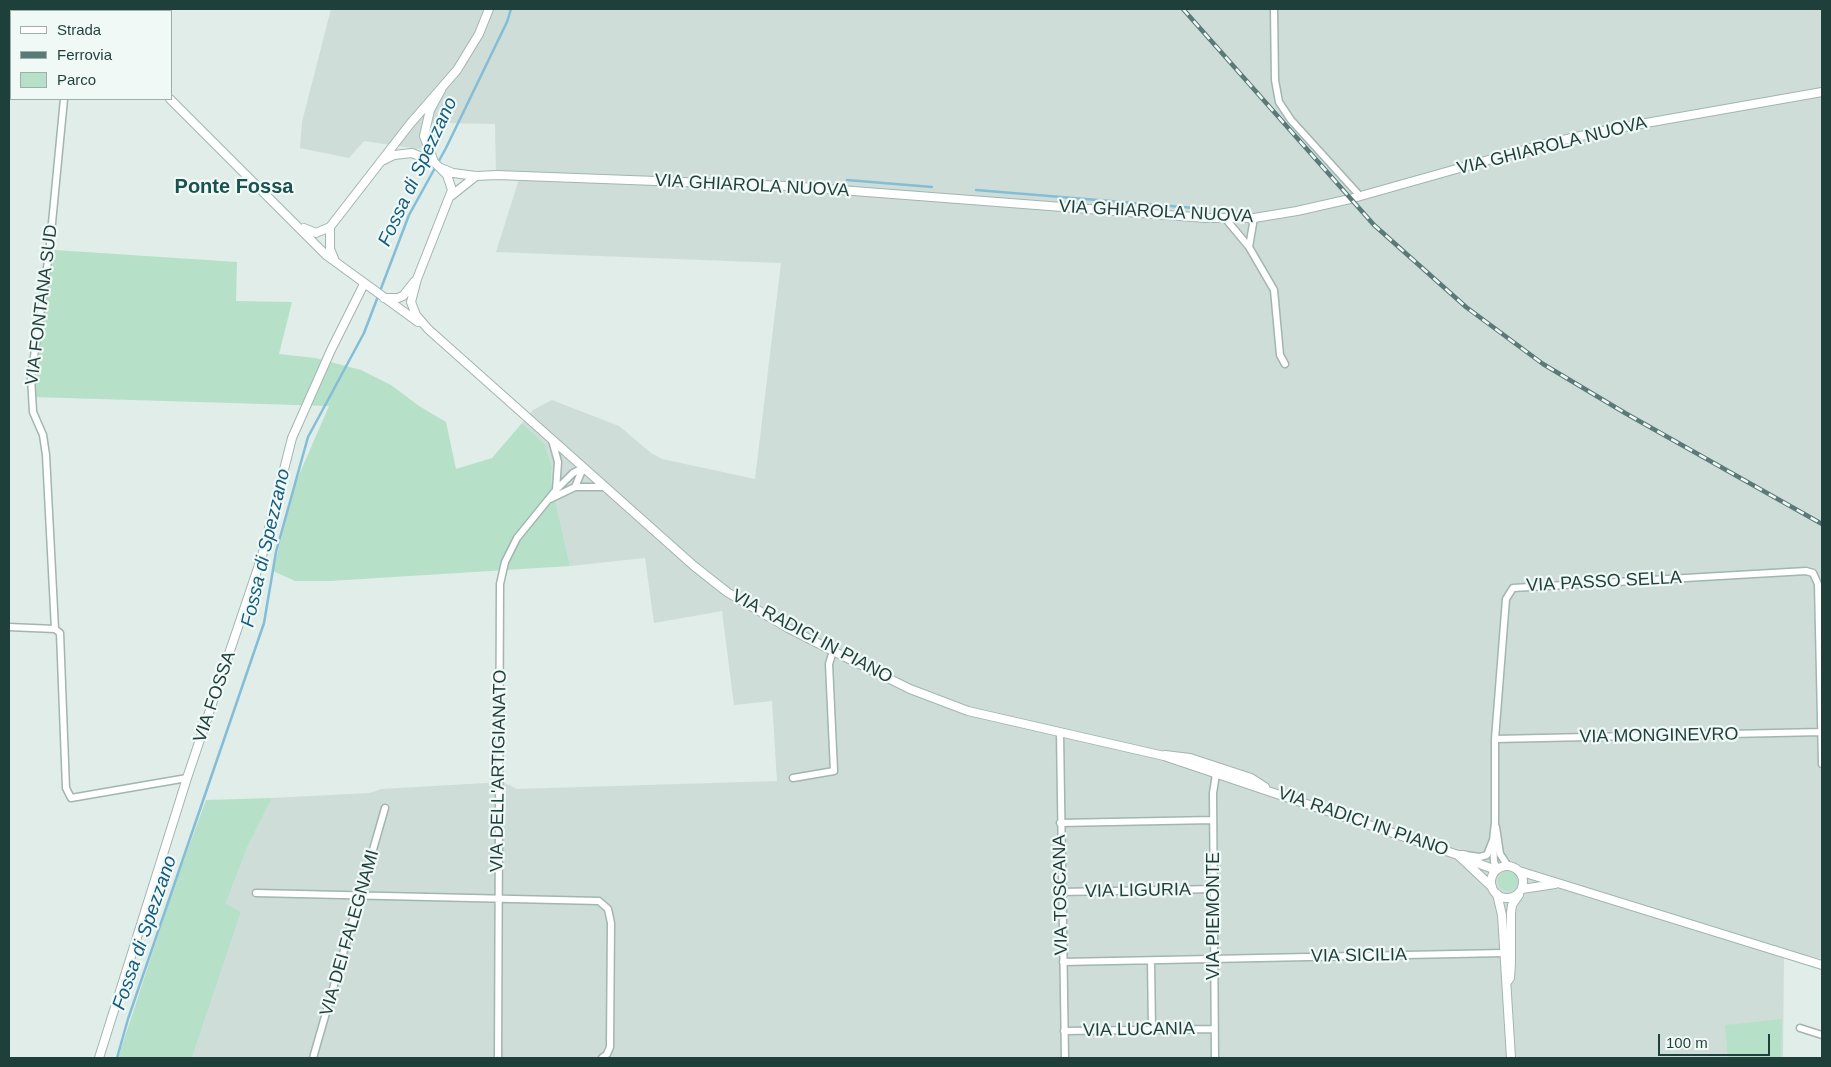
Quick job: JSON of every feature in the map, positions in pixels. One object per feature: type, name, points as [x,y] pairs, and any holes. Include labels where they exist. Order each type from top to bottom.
[{"type":"street","points":[[292,220],[308,231],[316,233],[330,227],[410,124],[441,90],[472,47],[489,9]]},
{"type":"street","points":[[1274,9],[1275,80],[1279,102],[1291,120],[1360,196]]},
{"type":"street","points":[[432,161],[425,142],[424,129],[430,110],[441,90]]},
{"type":"street","name":"VIA GHIAROLA NUOVA","points":[[448,174],[788,186],[1225,218],[1254,218],[1297,211],[1360,196],[1537,146],[1612,128],[1822,92]]},
{"type":"street","name":"VIA FONTANA SUD","points":[[64,100],[49,254],[31,377],[33,412],[43,435],[46,455],[56,629],[60,633],[66,788],[71,798],[187,778]]},
{"type":"street","points":[[171,100],[335,261],[424,326]]},
{"type":"street","points":[[383,161],[394,154],[406,153],[432,161],[448,174],[451,184],[451,196],[417,279],[411,305],[424,326]]},
{"type":"street","points":[[451,196],[476,176]]},
{"type":"street","points":[[1225,218],[1249,247],[1275,294],[1280,355],[1285,364]]},
{"type":"street","points":[[1249,247],[1254,218]]},
{"type":"street","points":[[330,227],[330,248],[335,261]]},
{"type":"street","points":[[388,299],[403,296],[417,279]]},
{"type":"street","name":"VIA FOSSA","points":[[99,1058],[187,778],[262,556],[292,438],[331,350],[364,284]]},
{"type":"street","name":"VIA RADICI IN PIANO","points":[[424,326],[694,566],[727,592],[781,624],[910,689],[968,711],[1164,756]]},
{"type":"street","points":[[552,440],[558,462],[556,490]]},
{"type":"street","points":[[575,488],[583,468]]},
{"type":"street","name":"VIA DELL'ARTIGIANATO","points":[[498,1058],[500,584],[505,562],[517,538],[556,490],[573,473],[583,468]]},
{"type":"street","name":"VIA DELL'ARTIGIANATO","points":[[550,498],[575,488],[605,487]]},
{"type":"street","name":"VIA PASSO SELLA","points":[[1508,866],[1500,854],[1495,823],[1495,739],[1506,599],[1513,588],[1806,571],[1813,573],[1818,584],[1822,732]]},
{"type":"street","points":[[9,627],[56,629]]},
{"type":"street","points":[[793,778],[834,771],[829,664],[833,651]]},
{"type":"street","points":[[1822,732],[1822,764]]},
{"type":"street","name":"VIA MONGINEVRO","points":[[1495,739],[1822,732]]},
{"type":"street","name":"VIA TOSCANA","points":[[1060,733],[1064,1058]]},
{"type":"street","points":[[1164,756],[1181,756],[1198,761],[1248,778],[1269,789]]},
{"type":"street","points":[[1164,756],[1216,774],[1269,789]]},
{"type":"street","points":[[1198,761],[1201,765],[1214,770],[1216,774]]},
{"type":"street","points":[[1216,774],[1222,772],[1242,779],[1248,778]]},
{"type":"street","name":"VIA PIEMONTE","points":[[1215,1058],[1213,792],[1216,774]]},
{"type":"street","name":"VIA RADICI IN PIANO","points":[[1269,789],[1461,855],[1497,870]]},
{"type":"street","name":"VIA DEI FALEGNAMI","points":[[313,1058],[362,894],[385,808]]},
{"type":"street","points":[[1060,823],[1213,820]]},
{"type":"street","name":"VIA PASSO SELLA","points":[[1461,855],[1480,857],[1487,855],[1495,823]]},
{"type":"street","name":"VIA PASSO SELLA","points":[[1492,840],[1494,862],[1497,870]]},
{"type":"street","points":[[1461,855],[1497,894],[1502,915],[1504,977],[1507,982],[1511,1058]]},
{"type":"street","points":[[1492,887],[1491,879],[1497,870],[1508,866],[1552,880],[1555,884]]},
{"type":"street","points":[[1507,982],[1510,978],[1511,963],[1512,905],[1521,891],[1523,880],[1519,871]]},
{"type":"street","points":[[1497,894],[1511,898],[1521,891],[1555,884],[1822,965]]},
{"type":"street","name":"VIA LIGURIA","points":[[1062,892],[1214,889]]},
{"type":"street","points":[[256,893],[599,901],[608,909],[611,923],[610,1046],[608,1054],[602,1058]]},
{"type":"street","name":"VIA SICILIA","points":[[1063,962],[1504,954]]},
{"type":"street","points":[[1151,960],[1152,1030]]},
{"type":"street","points":[[1800,1028],[1822,1035]]},
{"type":"street","name":"VIA LUCANIA","points":[[1064,1031],[1214,1029]]},
{"type":"shaded area","points":[[331,9],[1822,9],[1822,959],[1784,950],[1783,1058],[192,1058],[241,912],[226,903],[247,848],[272,798],[370,793],[382,789],[503,782],[517,789],[777,781],[772,701],[734,705],[722,611],[654,623],[645,558],[570,566],[551,481],[552,467],[545,444],[522,423],[533,410],[552,400],[619,426],[651,453],[662,459],[755,479],[781,263],[496,252],[520,176],[496,175],[495,124],[449,123],[433,151],[364,141],[349,158],[300,148],[302,122]]},
{"type":"green space","points":[[55,250],[237,262],[236,301],[292,302],[279,354],[315,358],[361,370],[391,385],[419,406],[446,422],[456,469],[492,458],[522,423],[545,444],[552,467],[551,481],[570,566],[330,581],[295,581],[273,571],[295,484],[329,406],[33,397],[32,376]]},
{"type":"green space","points":[[272,798],[247,848],[226,903],[241,912],[192,1058],[118,1058],[174,887],[206,800]]},
{"type":"green space","points":[[1508,871],[1515,874],[1518,881],[1515,888],[1508,891],[1501,888],[1498,881],[1501,874]]},
{"type":"green space","points":[[1782,1019],[1781,1058],[1728,1058],[1725,1025]]},
{"type":"waterway","name":"Fossa di Spezzano","points":[[117,1058],[128,1019],[264,623],[276,552],[308,437],[364,333],[409,215],[446,148],[507,22],[511,9]]},
{"type":"waterway","points":[[847,180],[932,187]]},
{"type":"waterway","points":[[976,190],[1207,209]]},
{"type":"railway","points":[[1183,9],[1374,225],[1466,307],[1543,364],[1625,413],[1822,524]]},
{"type":"district","name":"Ponte Fossa","points":[[234,187]]}]
